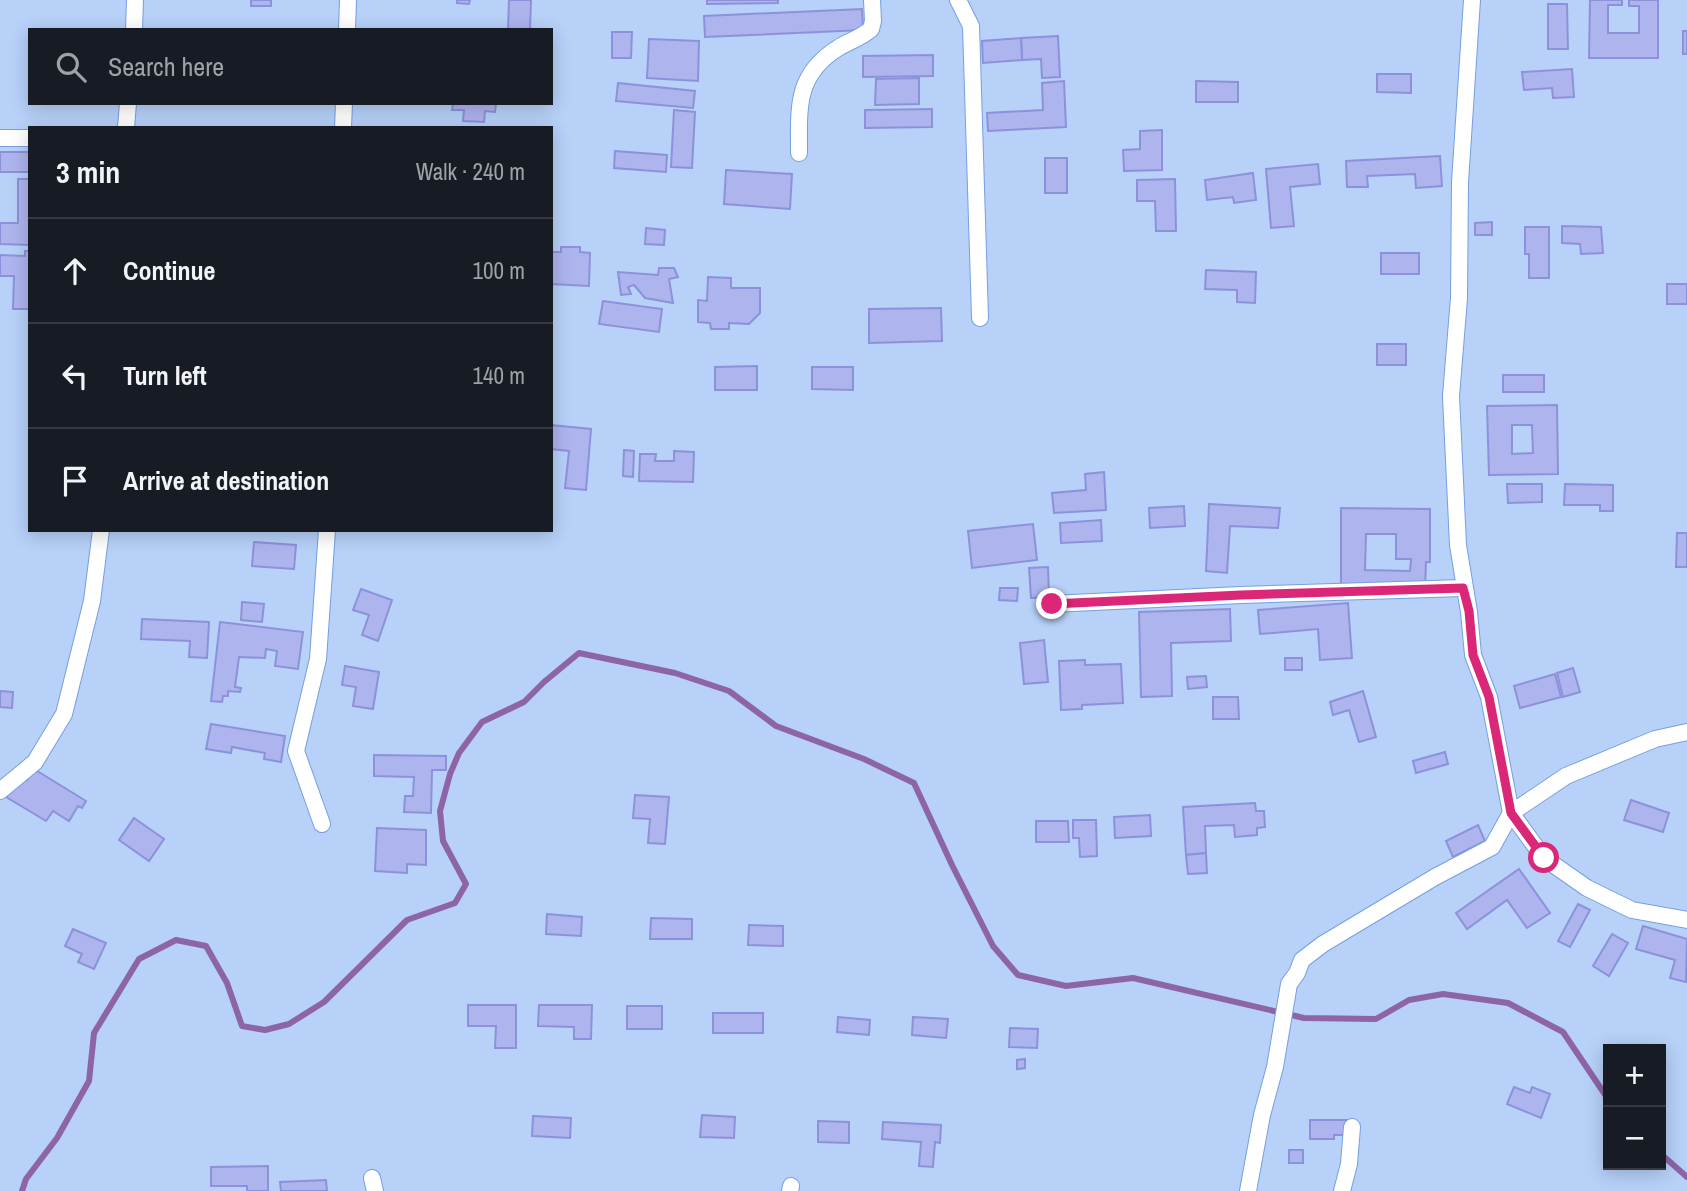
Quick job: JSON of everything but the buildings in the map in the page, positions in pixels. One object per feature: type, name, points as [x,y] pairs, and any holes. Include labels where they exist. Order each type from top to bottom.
[{"type":"street","points":[[134,28],[135,0]]},
{"type":"street","points":[[346,28],[348,0]]},
{"type":"street","points":[[799,153],[800,101],[807,76],[820,61],[871,29],[872,0]]},
{"type":"street","points":[[958,0],[971,26],[980,318]]},
{"type":"street","points":[[1472,0],[1460,182],[1459,298],[1451,396],[1454,492],[1463,588],[1469,611],[1473,655],[1489,697],[1511,813],[1544,858],[1587,888],[1632,910],[1687,920]]},
{"type":"street","points":[[126,126],[128,105]]},
{"type":"street","points":[[343,126],[344,105]]},
{"type":"street","points":[[0,138],[28,138]]},
{"type":"street","points":[[0,791],[35,762],[64,714],[92,601],[101,532]]},
{"type":"street","points":[[322,824],[296,751],[318,660],[327,532]]},
{"type":"street","points":[[1052,604],[1463,588]]},
{"type":"street","points":[[1248,1191],[1262,1115],[1275,1067],[1289,985],[1302,960],[1323,944],[1423,883],[1492,847],[1511,813],[1566,776],[1656,739],[1687,732]]},
{"type":"street","points":[[1342,1191],[1349,1164],[1352,1127]]},
{"type":"waterway","points":[[22,1191],[26,1179],[57,1138],[89,1081],[94,1033],[139,959],[176,940],[206,946],[227,983],[242,1026],[265,1030],[289,1024],[324,1002],[407,920],[455,903],[466,884],[443,841],[440,811],[459,753],[482,722],[524,702],[579,653],[675,673],[729,691],[776,726],[864,759],[914,783],[993,946],[1018,975],[1066,986],[1133,978],[1304,1018],[1376,1019],[1409,1000],[1443,994],[1508,1003],[1563,1032],[1603,1092]]},
{"type":"waterway","points":[[1666,1158],[1687,1177]]},
{"type":"route","points":[[1052,604],[1463,588],[1469,611],[1473,655],[1489,697],[1511,813],[1544,858]]}]
